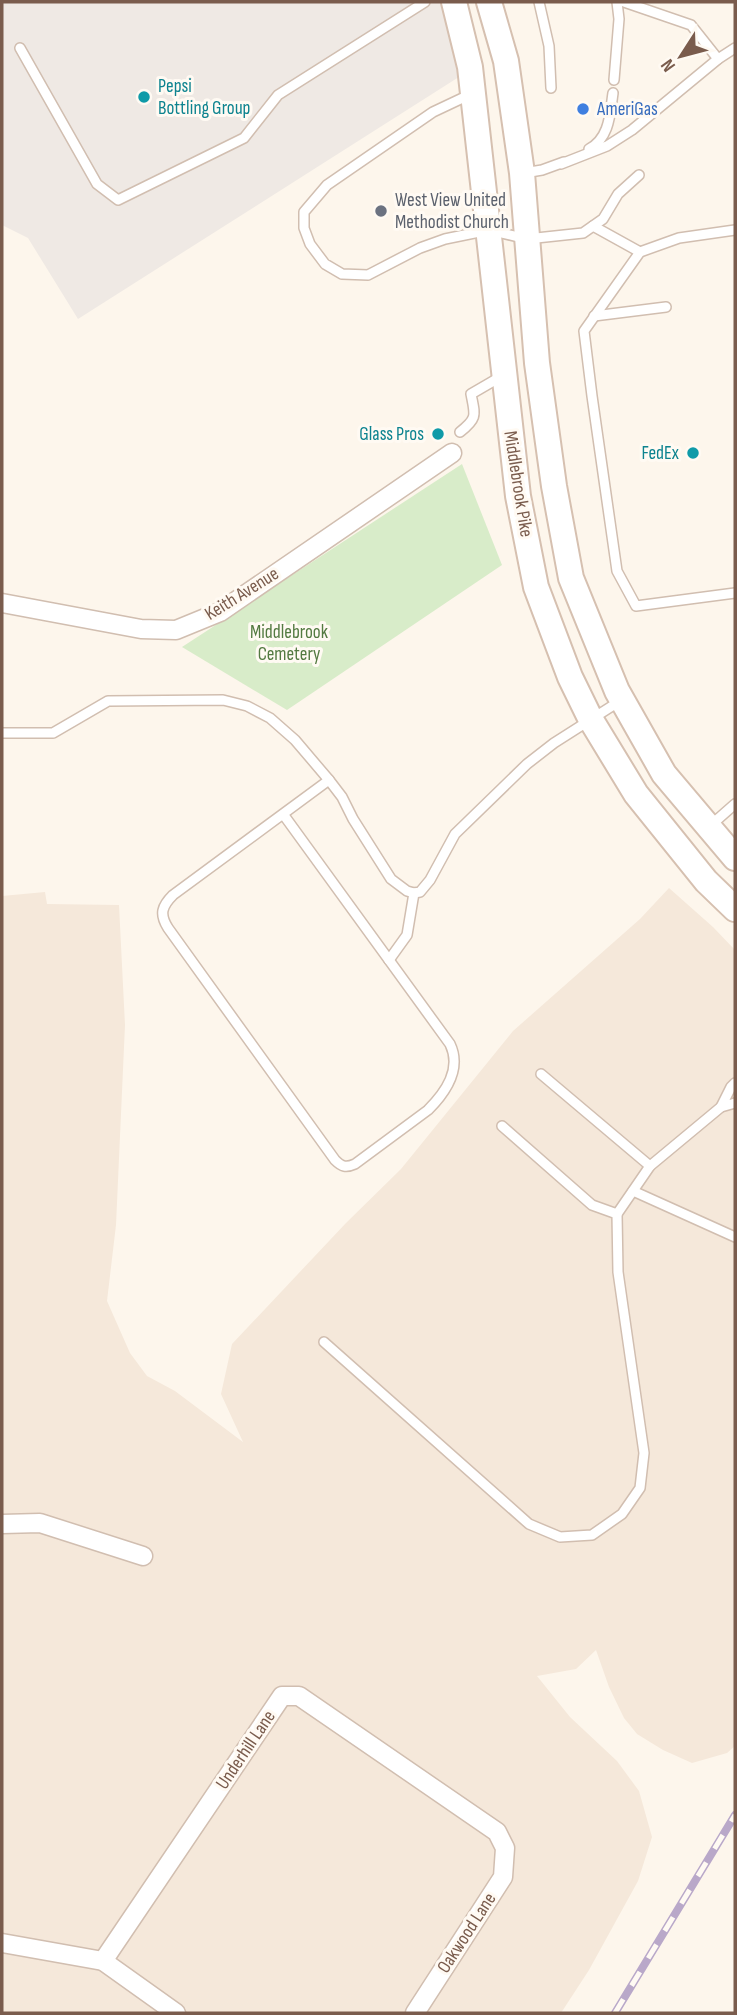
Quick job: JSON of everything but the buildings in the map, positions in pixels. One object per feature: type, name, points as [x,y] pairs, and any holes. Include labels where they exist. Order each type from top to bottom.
[{"type":"main road","name":"Middlebrook Pike","points":[[454,2],[470,67],[518,496],[536,587],[570,677],[591,720],[636,794],[706,881],[735,909]]},
{"type":"main road","name":"Middlebrook Pike","points":[[489,2],[506,61],[522,173],[539,377],[554,486],[571,578],[622,700],[664,774],[735,858]]},
{"type":"street","name":"Keith Avenue","points":[[2,603],[141,629],[176,631],[220,612],[452,453]]},
{"type":"street","points":[[2,1524],[40,1523],[143,1556]]},
{"type":"street","name":"Underhill Lane","points":[[103,1961],[282,1696],[299,1696],[497,1832],[505,1848]]},
{"type":"street","name":"Oakwood Lane","points":[[415,2013],[503,1877],[505,1848]]},
{"type":"street","points":[[2,1943],[103,1961],[176,2013]]},
{"type":"lane","points":[[20,48],[97,184],[118,200],[244,138],[278,95],[425,2]]},
{"type":"lane","points":[[539,2],[549,46],[551,88]]},
{"type":"lane","points":[[614,80],[619,19],[617,2]]},
{"type":"lane","points":[[624,2],[691,26],[718,60]]},
{"type":"lane","points":[[522,173],[561,164],[607,146],[632,130],[735,48]]},
{"type":"lane","points":[[473,93],[433,112],[327,185],[304,212],[304,228],[310,244],[325,264],[342,274],[368,275],[419,248],[445,239],[489,230],[527,239],[583,233],[603,219],[618,194],[639,175]]},
{"type":"lane","points":[[561,164],[594,147],[608,129],[613,93]]},
{"type":"lane","points":[[593,226],[640,252]]},
{"type":"lane","points":[[735,230],[679,237],[640,252],[584,331],[617,571],[636,606],[735,593]]},
{"type":"lane","points":[[594,316],[666,307]]},
{"type":"lane","points":[[460,432],[474,421],[471,394],[503,375]]},
{"type":"lane","points":[[2,733],[53,733],[108,701],[223,700],[247,706],[270,718],[295,740],[342,797],[353,820],[391,879],[414,893],[425,888],[455,834],[527,764],[554,743],[622,700]]},
{"type":"lane","points":[[283,814],[450,1044],[456,1062],[442,1095],[428,1110],[355,1164],[347,1167],[341,1166],[335,1160],[163,920],[162,912],[165,902],[173,895],[329,780]]},
{"type":"lane","points":[[709,827],[735,804]]},
{"type":"lane","points":[[389,960],[407,935],[414,893]]},
{"type":"lane","points":[[541,1074],[650,1166]]},
{"type":"lane","points":[[722,1107],[735,1083]]},
{"type":"lane","points":[[324,1342],[529,1524],[560,1536],[592,1535],[622,1514],[640,1488],[644,1453],[618,1272],[617,1214],[650,1166],[722,1107],[735,1103]]},
{"type":"lane","points":[[502,1126],[592,1205],[617,1214]]},
{"type":"lane","points":[[633,1191],[735,1237]]},
{"type":"shaded area","points":[[2,2],[443,2],[462,75],[78,319],[28,238],[2,225]]},
{"type":"shaded area","points":[[669,888],[735,950],[735,1746],[727,1753],[692,1763],[637,1734],[624,1718],[596,1650],[576,1669],[537,1676],[570,1717],[617,1761],[639,1791],[652,1837],[638,1881],[589,1970],[561,2013],[2,2013],[2,896],[45,892],[47,904],[119,905],[125,1025],[116,1225],[107,1301],[130,1353],[147,1376],[175,1391],[243,1442],[221,1394],[232,1344],[401,1169],[513,1031],[640,919]]},
{"type":"green space","name":"Middlebrook Cemetery","points":[[462,464],[502,565],[287,710],[182,647]]},
{"type":"railway","points":[[615,2013],[735,1815]]},
{"type":"place","name":"Pepsi Bottling Group","points":[[144,97]]},
{"type":"place","name":"AmeriGas","points":[[583,109]]},
{"type":"place","name":"West View United Methodist Church","points":[[381,211]]},
{"type":"place","name":"Glass Pros","points":[[438,434]]},
{"type":"place","name":"FedEx","points":[[693,453]]}]
